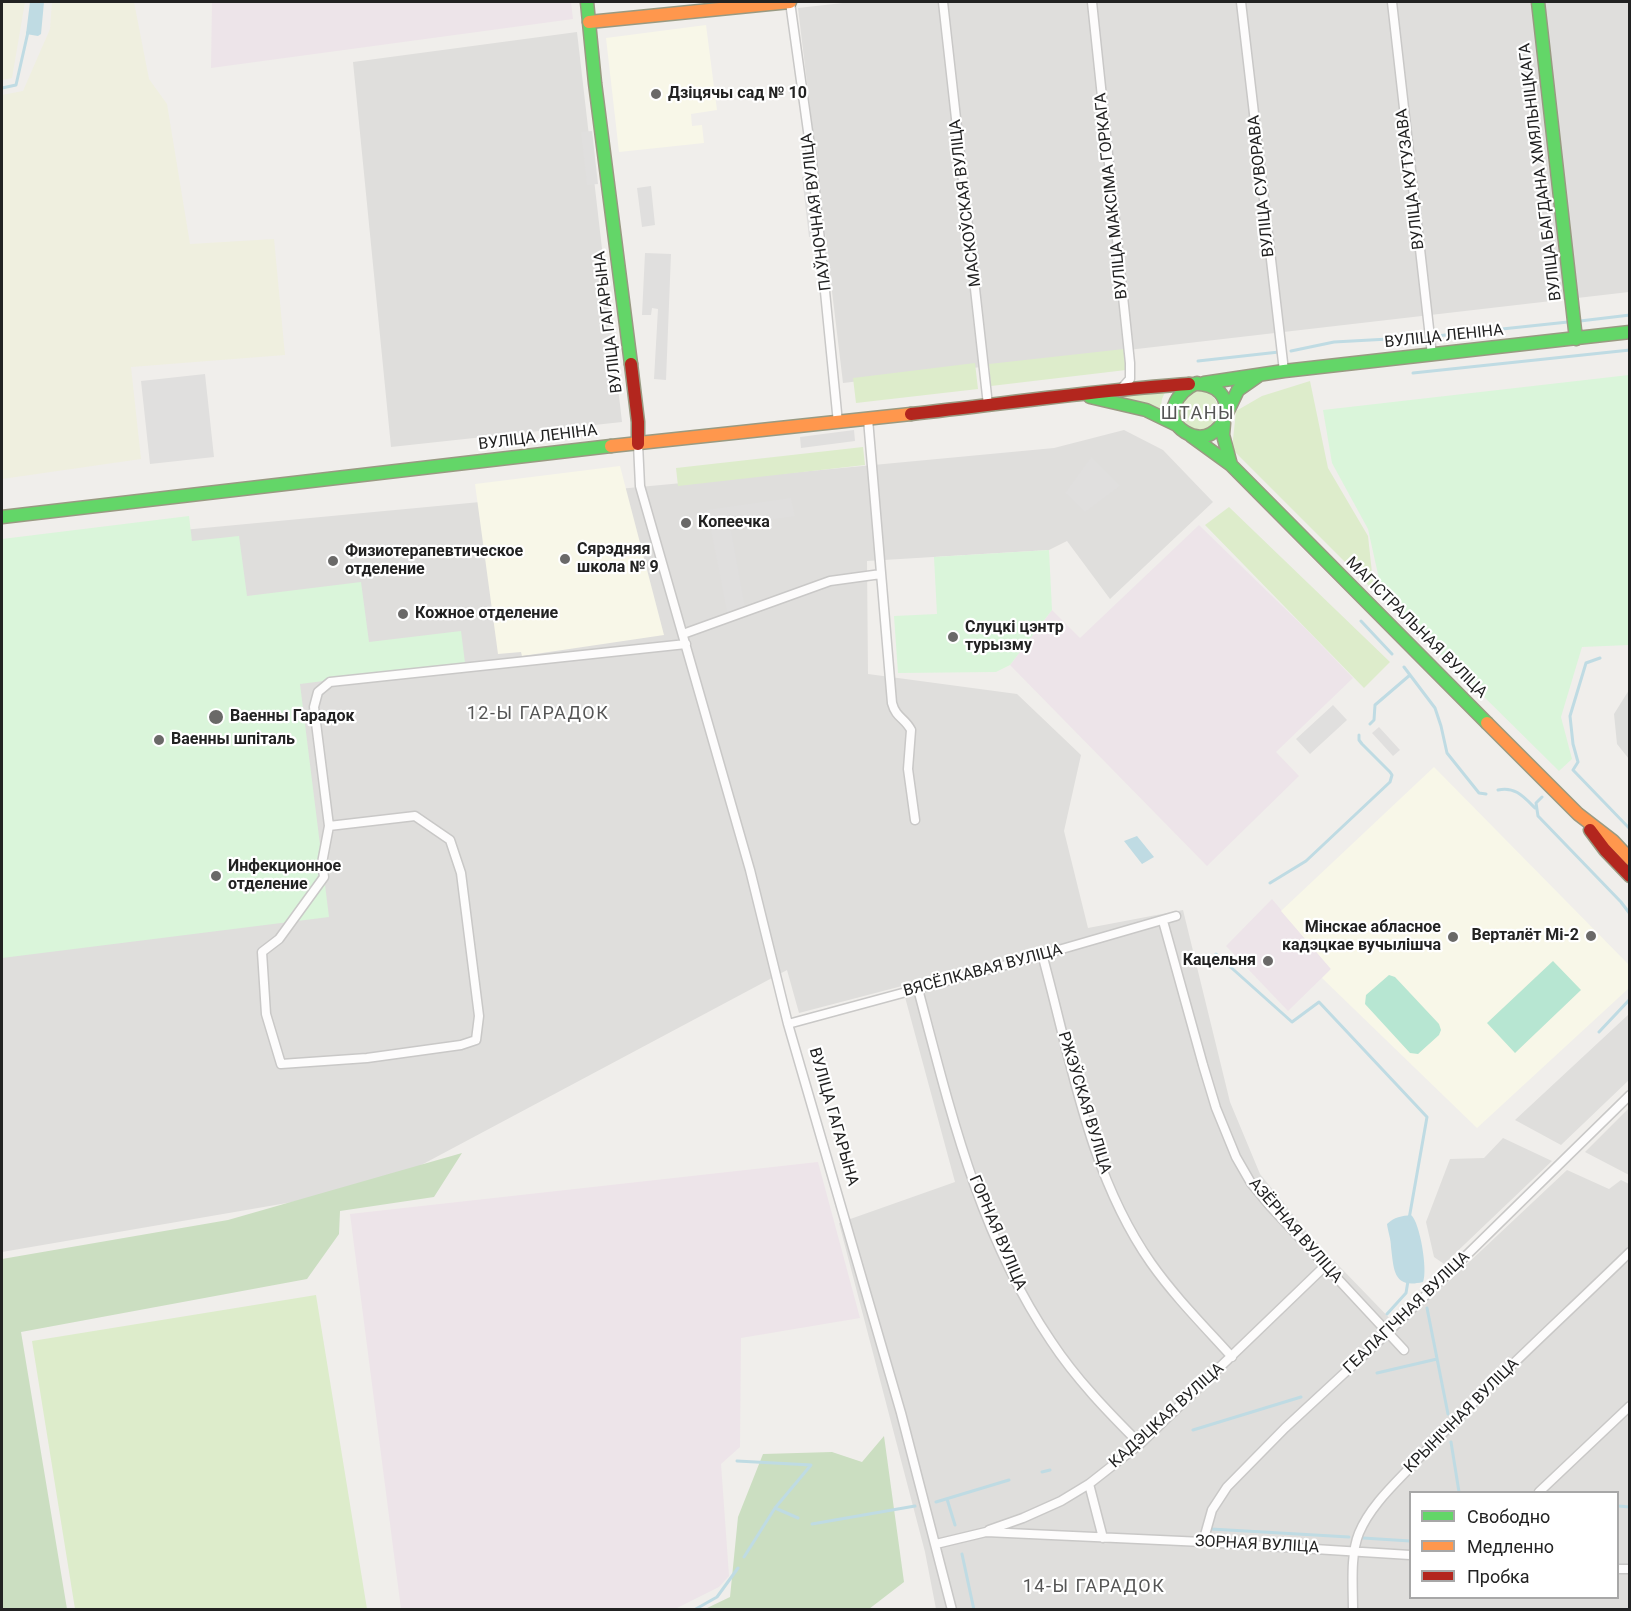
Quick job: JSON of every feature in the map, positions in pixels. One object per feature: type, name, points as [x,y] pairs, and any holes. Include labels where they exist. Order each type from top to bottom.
[{"type":"main road","name":"ВУЛІЦА ГАГАРЫНА","points":[[587,2],[638,422],[638,444]]},
{"type":"main road","points":[[589,22],[790,2]]},
{"type":"main road","name":"ВУЛІЦА БАГДАНА ХМЯЛЬНІЦКАГА","points":[[1538,2],[1576,339]]},
{"type":"main road","name":"ВУЛІЦА ЛЕНІНА","points":[[2,517],[838,423],[1122,388],[1200,383],[1284,371],[1629,332]]},
{"type":"main road","name":"ВУЛІЦА ЛЕНІНА","points":[[1225,418],[1238,390],[1262,374]]},
{"type":"main road","points":[[1200,383],[1216,388],[1225,399],[1225,418],[1213,434],[1190,435],[1177,424],[1173,416],[1175,398],[1188,386],[1200,383]]},
{"type":"main road","name":"ВУЛІЦА ЛЕНІНА","points":[[1079,395],[1148,410],[1177,424]]},
{"type":"main road","name":"МАГІСТРАЛЬНАЯ ВУЛІЦА","points":[[1225,418],[1223,435],[1231,465]]},
{"type":"main road","name":"МАГІСТРАЛЬНАЯ ВУЛІЦА","points":[[1190,435],[1231,465],[1578,814],[1612,841],[1629,859]]},
{"type":"main road","name":"МАГІСТРАЛЬНАЯ ВУЛІЦА","points":[[1578,814],[1605,850],[1629,876]]},
{"type":"street","name":"ПАЎНОЧНАЯ ВУЛІЦА","points":[[790,2],[812,160],[838,423]]},
{"type":"street","name":"МАСКОЎСКАЯ ВУЛІЦА","points":[[943,2],[988,405]]},
{"type":"street","name":"ВУЛІЦА МАКСІМА ГОРКАГА","points":[[1092,2],[1130,363],[1130,379],[1122,388],[1119,402]]},
{"type":"street","name":"ВУЛІЦА СУВОРАВА","points":[[1241,2],[1284,371]]},
{"type":"street","name":"ВУЛІЦА КУТУЗАВА","points":[[1392,2],[1432,356]]},
{"type":"street","points":[[868,419],[892,703],[895,713],[909,725],[911,730],[908,769],[915,820]]},
{"type":"street","name":"ВУЛІЦА ГАГАРЫНА","points":[[638,444],[637,469],[640,486],[750,870],[788,1024],[898,1401],[952,1610]]},
{"type":"street","points":[[683,634],[830,581],[881,574]]},
{"type":"street","points":[[329,826],[415,816],[450,840],[461,873],[479,1016],[477,1040],[461,1045],[367,1058],[281,1064],[266,1014],[262,952],[279,939],[324,878],[322,863],[329,826],[315,707],[318,692],[330,682],[687,644]]},
{"type":"street","name":"ВЯСЁЛКАВАЯ ВУЛІЦА","points":[[788,1024],[1176,916]]},
{"type":"street","name":"АЗЁРНАЯ ВУЛІЦА","points":[[1163,921],[1216,1108],[1236,1157],[1251,1183],[1264,1198],[1404,1350]]},
{"type":"street","name":"РЖЭЎСКАЯ ВУЛІЦА","points":[[1042,954],[1083,1110],[1104,1173],[1125,1218],[1150,1261],[1179,1301],[1232,1357]]},
{"type":"street","name":"ГОРНАЯ ВУЛІЦА","points":[[918,989],[956,1133],[987,1219],[1007,1264],[1051,1342],[1085,1386],[1140,1444]]},
{"type":"street","name":"ГЕАЛАГІЧНАЯ ВУЛІЦА","points":[[1203,1542],[1212,1510],[1227,1487],[1629,1095]]},
{"type":"street","name":"КРЫНІЧНАЯ ВУЛІЦА","points":[[1353,1610],[1353,1565],[1358,1534],[1381,1499],[1457,1417],[1629,1252]]},
{"type":"street","name":"КАДЭЦКАЯ ВУЛІЦА","points":[[986,1532],[1060,1501],[1089,1484],[1140,1444],[1325,1266]]},
{"type":"street","points":[[1540,1491],[1629,1406]]},
{"type":"street","points":[[1089,1484],[1103,1538]]},
{"type":"street","name":"ЗОРНАЯ ВУЛІЦА","points":[[936,1544],[986,1532],[1409,1555]]},
{"type":"shaded area","points":[[212,2],[571,2],[573,19],[211,68]]},
{"type":"shaded area","points":[[852,2],[1629,2],[1629,292],[843,383],[798,8]]},
{"type":"shaded area","points":[[706,25],[717,110],[691,114],[692,126],[702,125],[704,143],[619,152],[606,38]]},
{"type":"shaded area","points":[[577,32],[622,422],[391,447],[353,62]]},
{"type":"shaded area","points":[[592,131],[598,184],[587,185],[581,132]]},
{"type":"shaded area","points":[[809,176],[816,236],[809,237],[802,177]]},
{"type":"shaded area","points":[[651,186],[655,225],[642,227],[637,188]]},
{"type":"shaded area","points":[[645,253],[671,254],[666,380],[654,379],[658,309],[652,308],[651,315],[642,315]]},
{"type":"shaded area","points":[[205,374],[214,457],[150,464],[141,381]]},
{"type":"shaded area","points":[[854,430],[855,441],[801,448],[800,437]]},
{"type":"shaded area","points":[[1124,430],[1163,450],[1213,502],[1110,599],[1067,541],[1049,550],[867,561],[868,674],[1017,694],[1081,755],[1064,831],[1088,928],[1183,910],[1230,1102],[1260,1174],[1313,1239],[1399,1328],[1567,1170],[1609,1189],[1621,1180],[1629,1184],[1629,1609],[936,1609],[925,1552],[839,1223],[955,1182],[902,986],[799,1013],[787,970],[380,1187],[2,1252],[2,547],[1054,448]]},
{"type":"shaded area","points":[[1091,457],[1120,486],[1085,512],[1065,493]]},
{"type":"shaded area","name":"Сярэдняя школа № 9","points":[[620,466],[664,635],[522,656],[521,652],[498,654],[475,484]]},
{"type":"shaded area","points":[[791,498],[795,516],[730,525],[746,613],[728,616],[707,510]]},
{"type":"shaded area","points":[[1199,525],[1353,678],[1276,752],[1299,776],[1207,866],[1010,665],[1052,610],[1080,638]]},
{"type":"shaded area","points":[[1629,690],[1630,759],[1617,744],[1614,714]]},
{"type":"shaded area","points":[[1333,705],[1347,720],[1310,754],[1296,739]]},
{"type":"shaded area","points":[[1379,727],[1400,750],[1393,756],[1372,733]]},
{"type":"shaded area","name":"Мінскае абласное кадэцкае вучылішча","points":[[1434,767],[1629,965],[1629,988],[1477,1128],[1322,978],[1331,969],[1281,911]]},
{"type":"shaded area","points":[[1272,899],[1331,969],[1288,1011],[1226,946]]},
{"type":"shaded area","points":[[1629,1014],[1629,1080],[1561,1145],[1515,1120]]},
{"type":"shaded area","points":[[1629,1108],[1629,1175],[1585,1152]]},
{"type":"shaded area","points":[[1503,1138],[1552,1161],[1444,1264],[1434,1257],[1426,1222],[1450,1159],[1484,1158]]},
{"type":"shaded area","points":[[818,1162],[860,1318],[741,1338],[740,1447],[721,1464],[729,1576],[719,1587],[675,1609],[401,1609],[350,1214]]},
{"type":"green space","points":[[2,2],[25,2],[12,78],[2,80]]},
{"type":"green space","points":[[52,2],[134,2],[149,79],[167,104],[190,244],[274,239],[285,355],[131,367],[141,459],[2,479],[2,95],[23,91],[50,29]]},
{"type":"green space","points":[[1124,349],[1126,370],[991,386],[989,364]]},
{"type":"green space","points":[[975,363],[978,389],[856,403],[853,378]]},
{"type":"green space","points":[[1629,375],[1629,645],[1582,647],[1561,717],[1572,759],[1559,771],[1383,597],[1368,529],[1332,463],[1323,410]]},
{"type":"green space","points":[[1310,381],[1328,468],[1368,536],[1374,591],[1232,449],[1236,411],[1262,396]]},
{"type":"green space","points":[[1166,390],[1160,413],[1124,397],[1123,392]]},
{"type":"green space","points":[[1198,390],[1212,396],[1218,410],[1212,424],[1198,430],[1184,424],[1178,410],[1184,396]]},
{"type":"green space","points":[[863,447],[865,465],[678,486],[676,468]]},
{"type":"green space","points":[[1229,507],[1390,662],[1364,688],[1205,525]]},
{"type":"green space","points":[[189,516],[192,541],[239,536],[247,596],[361,582],[369,642],[461,631],[465,663],[300,684],[329,917],[2,958],[2,539]]},
{"type":"green space","points":[[1049,550],[1052,610],[1010,665],[996,672],[898,673],[894,616],[937,614],[934,557]]},
{"type":"green space","points":[[1553,961],[1581,990],[1515,1053],[1487,1023]]},
{"type":"green space","points":[[1389,975],[1395,977],[1439,1024],[1441,1030],[1439,1035],[1418,1054],[1410,1053],[1365,1004],[1366,995]]},
{"type":"green space","points":[[462,1153],[434,1197],[340,1211],[339,1234],[307,1279],[21,1332],[67,1609],[2,1609],[2,1259],[228,1220]]},
{"type":"green space","points":[[316,1295],[367,1609],[75,1609],[32,1341]]},
{"type":"green space","points":[[884,1436],[904,1582],[869,1609],[705,1609],[730,1597],[738,1517],[763,1454],[832,1452],[862,1462]]},
{"type":"water","points":[[30,2],[44,2],[41,34],[38,36],[26,34]]},
{"type":"water","points":[[1137,836],[1154,857],[1142,864],[1124,841]]},
{"type":"water","points":[[1411,1215],[1420,1236],[1424,1276],[1423,1282],[1406,1283],[1400,1280],[1395,1270],[1387,1224],[1395,1218]]},
{"type":"waterway","points":[[2,88],[16,85],[28,32]]},
{"type":"waterway","points":[[1580,321],[1630,315]]},
{"type":"waterway","points":[[1436,336],[1568,322]]},
{"type":"waterway","points":[[1291,351],[1334,342],[1425,337]]},
{"type":"waterway","points":[[1413,373],[1630,350]]},
{"type":"waterway","points":[[1198,361],[1279,352]]},
{"type":"waterway","points":[[1361,621],[1392,654]]},
{"type":"waterway","points":[[1600,658],[1586,663],[1570,716],[1573,744],[1578,762],[1573,770],[1630,829]]},
{"type":"waterway","points":[[1404,667],[1435,708],[1447,753],[1479,793],[1486,794]]},
{"type":"waterway","points":[[1370,724],[1374,720],[1375,705],[1410,675]]},
{"type":"waterway","points":[[1270,883],[1306,861],[1390,782],[1392,775],[1362,744],[1359,735]]},
{"type":"waterway","points":[[1498,790],[1514,791],[1535,808]]},
{"type":"waterway","points":[[1542,797],[1536,803],[1538,816],[1630,914]]},
{"type":"waterway","points":[[1216,954],[1292,1022],[1319,1002],[1427,1117],[1409,1219]]},
{"type":"waterway","points":[[1599,1032],[1630,999]]},
{"type":"waterway","points":[[1387,1314],[1406,1293],[1408,1281]]},
{"type":"waterway","points":[[1427,1308],[1448,1414]]},
{"type":"waterway","points":[[1377,1373],[1437,1359]]},
{"type":"waterway","points":[[1193,1430],[1301,1397]]},
{"type":"waterway","points":[[1451,1442],[1459,1491]]},
{"type":"waterway","points":[[737,1461],[811,1465],[775,1508],[798,1518]]},
{"type":"waterway","points":[[1042,1472],[1050,1470]]},
{"type":"waterway","points":[[936,1502],[1009,1480]]},
{"type":"waterway","points":[[947,1499],[955,1525]]},
{"type":"waterway","points":[[812,1524],[915,1506]]},
{"type":"waterway","points":[[1619,1506],[1630,1507]]},
{"type":"waterway","points":[[744,1557],[775,1508]]},
{"type":"waterway","points":[[1211,1529],[1349,1537]]},
{"type":"waterway","points":[[1363,1538],[1409,1541]]},
{"type":"waterway","points":[[962,1554],[974,1610]]},
{"type":"waterway","points":[[694,1610],[717,1597],[738,1568]]},
{"type":"traffic: fast","points":[[587,2],[595,83],[631,364]]},
{"type":"traffic: fast","points":[[1538,2],[1576,339]]},
{"type":"traffic: fast","points":[[1204,383],[1284,371],[1630,332]]},
{"type":"traffic: fast","points":[[1227,413],[1238,390],[1258,376]]},
{"type":"traffic: fast","points":[[1189,384],[1208,386],[1220,393],[1225,403],[1225,415],[1220,426],[1211,434],[1199,437],[1185,432],[1178,426],[1173,412],[1178,398],[1183,392],[1190,387],[1197,383]]},
{"type":"traffic: fast","points":[[1090,397],[1146,410],[1177,425]]},
{"type":"traffic: fast","points":[[1224,423],[1223,435],[1231,465]]},
{"type":"traffic: fast","points":[[1191,436],[1231,465],[1487,723]]},
{"type":"traffic: fast","points":[[2,517],[611,446]]},
{"type":"traffic: slow","points":[[589,22],[790,2]]},
{"type":"traffic: slow","points":[[611,446],[911,414]]},
{"type":"traffic: slow","points":[[1487,723],[1578,814],[1613,841],[1630,859]]},
{"type":"traffic: jam","points":[[631,364],[638,422],[638,444]]},
{"type":"traffic: jam","points":[[911,414],[1084,393],[1189,384]]},
{"type":"traffic: jam","points":[[1590,830],[1605,850],[1630,876]]},
{"type":"place","name":"Дзіцячы сад № 10","points":[[656,94]]},
{"type":"place","name":"Копеечка","points":[[686,523]]},
{"type":"place","name":"Сярэдняя школа № 9","points":[[565,559]]},
{"type":"place","name":"Физиотерапевтическое отделение","points":[[333,561]]},
{"type":"place","name":"Кожное отделение","points":[[403,614]]},
{"type":"place","name":"Слуцкі цэнтр турызму","points":[[953,637]]},
{"type":"place","name":"Ваенны Гарадок","points":[[216,717]]},
{"type":"place","name":"Ваенны шпіталь","points":[[159,740]]},
{"type":"place","name":"Инфекционное отделение","points":[[216,876]]},
{"type":"place","name":"Верталёт Мі-2","points":[[1591,936]]},
{"type":"place","name":"Мінскае абласное кадэцкае вучылішча","points":[[1453,937]]},
{"type":"place","name":"Кацельня","points":[[1268,961]]},
{"type":"district","name":"ШТАНЫ","points":[[1198,414]]},
{"type":"district","name":"12-Ы ГАРАДОК","points":[[538,714]]},
{"type":"district","name":"14-Ы ГАРАДОК","points":[[1094,1587]]}]
